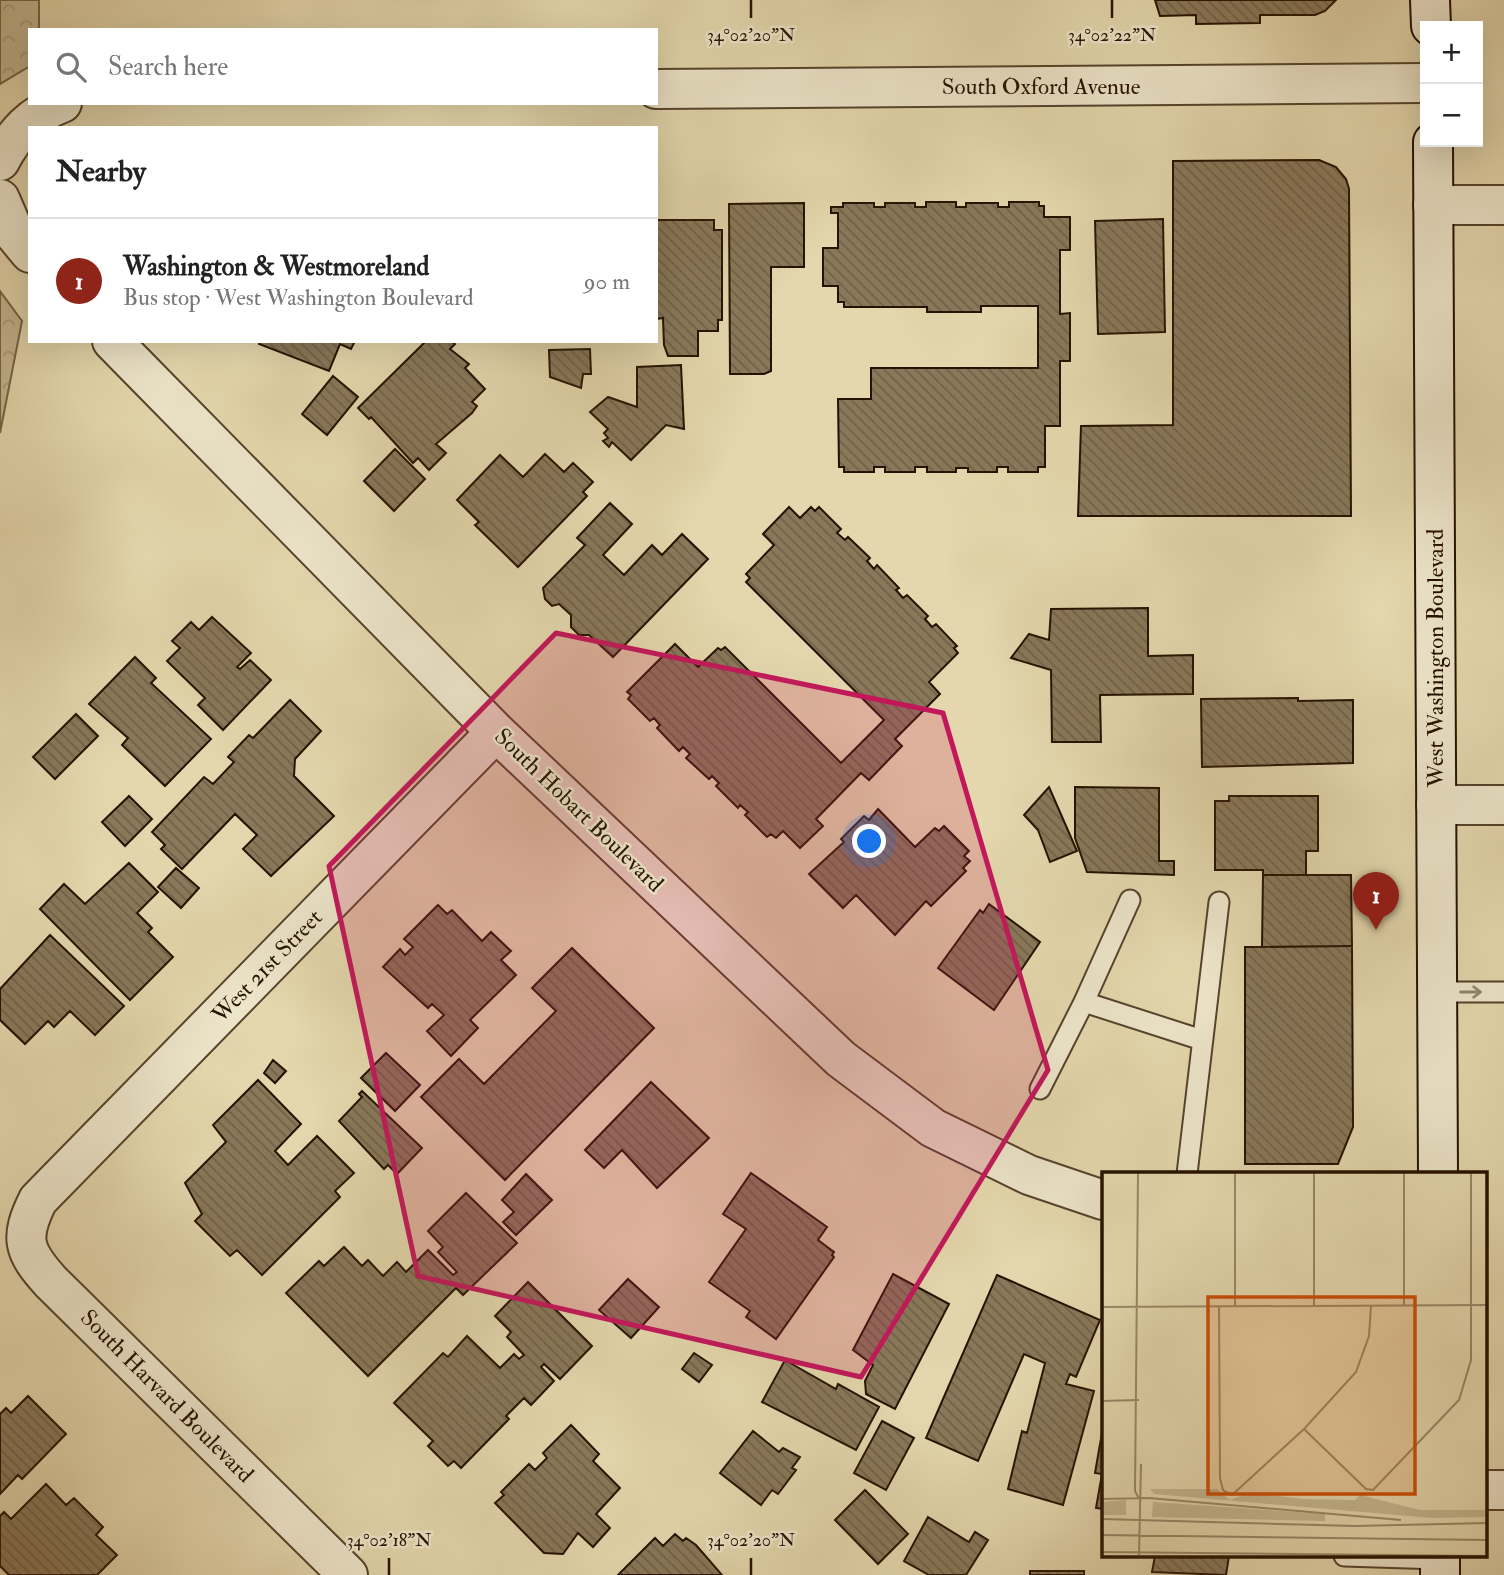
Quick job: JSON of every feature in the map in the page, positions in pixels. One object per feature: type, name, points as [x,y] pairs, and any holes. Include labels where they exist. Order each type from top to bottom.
[{"type":"street","points":[[1430,0],[1431,21]]},
{"type":"street","name":"South Oxford Avenue","points":[[658,89],[1420,83]]},
{"type":"street","points":[[8,147],[37,115],[58,105]]},
{"type":"street","name":"West Washington Boulevard","points":[[1433,147],[1438,1172]]},
{"type":"street","points":[[0,199],[16,236],[28,251]]},
{"type":"street","points":[[1433,205],[1504,205]]},
{"type":"street","name":"South Hobart Boulevard","points":[[114,343],[496,732],[841,1059],[933,1128],[1029,1175],[1102,1200]]},
{"type":"street","name":"West 21st Street","points":[[38,1200],[496,732]]},
{"type":"street","points":[[1436,805],[1504,805]]},
{"type":"street","name":"South Harvard Boulevard","points":[[38,1200],[25,1226],[30,1259],[348,1575]]},
{"type":"street","points":[[1486,1490],[1504,1490]]},
{"type":"lane","points":[[1040,1088],[1084,1002],[1130,900]]},
{"type":"lane","points":[[1187,1172],[1219,902]]},
{"type":"lane","points":[[1437,992],[1504,992]]},
{"type":"lane","points":[[1084,1002],[1202,1040]]},
{"type":"lane","points":[[1371,1558],[1440,1563]]},
{"type":"highlighted area","points":[[556,633],[943,713],[1048,1070],[861,1377],[418,1276],[329,866]]},
{"type":"green space","points":[[0,0],[39,0],[39,28],[28,28],[28,67],[0,84]]},
{"type":"green space","points":[[0,291],[22,321],[0,433]]},
{"type":"building","points":[[1155,0],[1336,0],[1325,11],[1315,15],[1260,15],[1260,23],[1196,24],[1196,15],[1160,16]]},
{"type":"building","points":[[1319,160],[1336,167],[1346,179],[1349,189],[1351,516],[1078,516],[1081,426],[1173,425],[1173,161]]},
{"type":"building","points":[[926,202],[956,202],[956,207],[966,207],[966,203],[998,203],[998,207],[1009,207],[1009,202],[1039,202],[1039,206],[1044,206],[1044,217],[1070,217],[1070,250],[1060,250],[1060,314],[1070,313],[1070,361],[1060,361],[1060,426],[1045,426],[1045,467],[1038,467],[1038,472],[1008,472],[1008,467],[997,467],[997,472],[968,472],[968,468],[956,468],[956,472],[927,472],[927,467],[915,467],[915,472],[885,472],[885,467],[874,467],[874,472],[844,472],[844,467],[839,467],[838,399],[871,399],[871,368],[1038,368],[1038,306],[981,306],[981,312],[927,312],[927,307],[844,307],[844,302],[838,302],[838,286],[823,286],[823,248],[838,248],[838,213],[831,213],[831,207],[843,207],[843,203],[874,203],[874,207],[885,207],[885,203],[915,203],[915,207],[926,207]]},
{"type":"building","points":[[804,203],[804,267],[771,267],[771,371],[764,374],[730,374],[729,204]]},
{"type":"building","points":[[1163,219],[1165,332],[1098,334],[1095,221]]},
{"type":"building","points":[[658,220],[714,220],[714,230],[722,230],[722,320],[718,320],[718,331],[698,331],[698,356],[668,356],[664,345],[663,318],[658,319]]},
{"type":"building","points":[[354,343],[351,349],[340,344],[329,371],[259,344]]},
{"type":"building","points":[[424,343],[455,344],[450,349],[469,364],[465,368],[485,389],[472,402],[477,406],[472,413],[436,444],[446,453],[429,470],[418,458],[413,463],[371,417],[369,419],[358,408]]},
{"type":"building","points":[[590,349],[591,374],[583,374],[581,388],[550,377],[549,350]]},
{"type":"building","points":[[681,365],[684,429],[666,425],[631,460],[612,442],[609,447],[603,441],[608,438],[604,433],[608,429],[590,412],[608,397],[637,407],[637,367]]},
{"type":"building","points":[[333,376],[358,397],[327,435],[302,414]]},
{"type":"building","points":[[395,449],[425,479],[394,511],[364,481]]},
{"type":"building","points":[[545,454],[564,472],[573,463],[593,482],[583,492],[587,496],[518,567],[475,525],[479,522],[457,500],[500,455],[523,477]]},
{"type":"building","points":[[610,503],[632,524],[603,555],[624,575],[652,545],[662,555],[682,534],[708,559],[613,657],[589,635],[579,635],[571,627],[571,615],[559,604],[552,606],[545,599],[543,588],[585,545],[577,538]]},
{"type":"building","points":[[789,507],[800,518],[811,507],[815,511],[819,507],[841,529],[837,533],[845,540],[848,537],[870,558],[867,561],[874,569],[877,565],[899,588],[896,590],[903,598],[907,595],[928,616],[925,619],[932,627],[936,624],[957,646],[954,648],[958,653],[929,682],[940,694],[895,739],[902,746],[869,780],[861,773],[816,819],[823,826],[800,848],[783,831],[776,838],[771,834],[767,837],[745,815],[748,812],[740,805],[738,808],[716,786],[719,783],[712,776],[709,779],[686,758],[690,754],[683,747],[679,751],[657,728],[660,725],[654,718],[650,721],[628,699],[631,695],[627,692],[675,644],[698,667],[718,648],[721,650],[725,647],[841,763],[884,720],[746,582],[750,578],[746,574],[774,545],[763,534]]},
{"type":"building","points":[[1148,608],[1148,656],[1193,655],[1193,694],[1100,695],[1101,742],[1052,742],[1051,670],[1011,658],[1029,634],[1049,640],[1051,609]]},
{"type":"building","points":[[212,617],[251,653],[237,667],[240,669],[250,660],[271,680],[223,730],[198,705],[205,698],[167,661],[180,648],[172,641],[191,622],[199,630]]},
{"type":"building","points":[[135,657],[156,678],[151,683],[211,739],[165,786],[122,745],[128,738],[89,704]]},
{"type":"building","points":[[1298,698],[1298,701],[1353,700],[1353,763],[1202,767],[1201,699]]},
{"type":"building","points":[[290,700],[321,731],[295,759],[294,776],[334,816],[271,876],[243,849],[257,835],[235,814],[182,869],[161,849],[165,845],[152,832],[204,777],[213,784],[234,762],[228,757],[249,735],[253,738]]},
{"type":"building","points":[[76,714],[98,736],[55,779],[33,757]]},
{"type":"building","points":[[1049,787],[1077,851],[1050,862],[1038,830],[1024,815]]},
{"type":"building","points":[[1075,787],[1159,788],[1159,861],[1174,861],[1174,875],[1087,872],[1075,838]]},
{"type":"building","points":[[129,796],[152,819],[125,846],[102,822]]},
{"type":"building","points":[[1229,796],[1318,796],[1318,851],[1306,851],[1306,875],[1263,875],[1263,870],[1215,870],[1215,801],[1229,801]]},
{"type":"building","points":[[878,809],[915,847],[935,828],[939,831],[944,826],[969,851],[964,856],[970,861],[963,868],[966,871],[931,906],[926,901],[895,935],[856,895],[843,908],[809,874],[844,842],[841,839],[864,816],[869,820]]},
{"type":"building","points":[[129,863],[158,892],[137,913],[152,928],[148,932],[173,957],[130,1000],[40,909],[64,884],[85,904]]},
{"type":"building","points":[[176,868],[199,888],[181,908],[158,887]]},
{"type":"building","points":[[1263,875],[1351,875],[1352,946],[1262,947]]},
{"type":"building","points":[[989,904],[1040,942],[994,1010],[938,968],[980,910],[983,913]]},
{"type":"building","points":[[438,905],[447,914],[452,910],[482,941],[491,932],[511,951],[501,960],[516,975],[470,1020],[478,1028],[451,1056],[427,1031],[444,1015],[432,1004],[428,1008],[383,967],[400,949],[405,955],[413,947],[404,939]]},
{"type":"building","points":[[50,935],[124,1006],[95,1035],[70,1011],[54,1027],[48,1021],[25,1044],[0,1020],[0,989]]},
{"type":"building","points":[[1352,946],[1353,1127],[1338,1164],[1245,1164],[1245,947]]},
{"type":"building","points":[[572,948],[654,1028],[505,1180],[421,1097],[459,1059],[484,1084],[556,1011],[532,988]]},
{"type":"building","points":[[386,1053],[420,1085],[395,1111],[361,1078]]},
{"type":"building","points":[[273,1060],[286,1071],[275,1083],[264,1073]]},
{"type":"building","points":[[258,1080],[301,1124],[275,1151],[288,1165],[317,1136],[354,1173],[335,1191],[340,1197],[262,1275],[237,1250],[230,1256],[195,1221],[202,1214],[185,1183],[226,1142],[213,1125]]},
{"type":"building","points":[[651,1082],[709,1138],[657,1188],[622,1150],[604,1168],[585,1150]]},
{"type":"building","points":[[362,1091],[422,1148],[397,1174],[388,1165],[384,1169],[339,1121],[362,1097],[359,1094]]},
{"type":"building","points":[[751,1173],[827,1227],[818,1240],[834,1252],[834,1257],[776,1339],[746,1317],[750,1311],[709,1282],[746,1229],[723,1214]]},
{"type":"building","points":[[526,1174],[552,1200],[516,1235],[503,1222],[514,1212],[502,1200]]},
{"type":"building","points":[[466,1193],[517,1243],[463,1295],[456,1288],[368,1376],[286,1293],[319,1261],[324,1266],[344,1247],[362,1266],[368,1260],[383,1276],[397,1262],[406,1272],[428,1250],[453,1275],[457,1272],[438,1252],[443,1247],[428,1231]]},
{"type":"building","points":[[893,1274],[949,1304],[895,1409],[866,1394],[865,1381],[873,1365],[853,1350]]},
{"type":"building","points":[[997,1275],[1100,1320],[1076,1377],[1070,1374],[1066,1384],[1094,1391],[1063,1505],[1008,1489],[1022,1431],[1027,1433],[1045,1363],[1024,1354],[978,1461],[926,1438]]},
{"type":"building","points":[[628,1279],[659,1307],[631,1338],[599,1310]]},
{"type":"building","points":[[528,1282],[592,1346],[560,1379],[544,1364],[541,1367],[554,1381],[531,1405],[524,1398],[506,1416],[509,1419],[461,1468],[454,1461],[448,1466],[428,1446],[433,1441],[394,1403],[443,1353],[448,1357],[467,1336],[500,1368],[514,1354],[519,1359],[524,1355],[507,1337],[511,1332],[495,1316]]},
{"type":"building","points":[[694,1353],[712,1365],[699,1382],[682,1369]]},
{"type":"building","points":[[785,1360],[836,1389],[838,1384],[879,1407],[856,1450],[762,1402]]},
{"type":"building","points":[[28,1396],[66,1434],[22,1479],[18,1475],[0,1494],[0,1414],[6,1408],[11,1413]]},
{"type":"building","points":[[882,1421],[914,1438],[886,1490],[854,1473]]},
{"type":"building","points":[[571,1425],[599,1454],[593,1461],[620,1488],[596,1514],[610,1528],[593,1547],[578,1533],[563,1554],[544,1553],[495,1503],[504,1495],[501,1492],[529,1464],[535,1470],[547,1458],[543,1453]]},
{"type":"building","points":[[753,1431],[779,1452],[783,1448],[800,1457],[792,1468],[796,1470],[778,1494],[772,1490],[761,1505],[720,1473]]},
{"type":"building","points":[[1102,1433],[1102,1474],[1095,1473]]},
{"type":"building","points":[[1102,1474],[1102,1509],[1096,1508]]},
{"type":"building","points":[[46,1484],[66,1505],[74,1498],[103,1527],[96,1535],[117,1555],[97,1575],[9,1575],[0,1566],[0,1516],[4,1512],[11,1519]]},
{"type":"building","points":[[865,1490],[908,1534],[878,1564],[835,1520]]},
{"type":"building","points":[[928,1517],[969,1542],[975,1532],[988,1540],[966,1575],[929,1575],[904,1561]]},
{"type":"building","points":[[675,1534],[683,1541],[686,1538],[696,1545],[722,1575],[618,1575],[655,1538],[663,1546]]},
{"type":"building","points":[[1155,1558],[1229,1558],[1226,1575],[1152,1572]]},
{"type":"building","points":[[1030,1571],[1084,1571],[1084,1575],[1030,1575]]},
{"type":"place","name":"Washington & Westmoreland","points":[[1376,930]]}]
